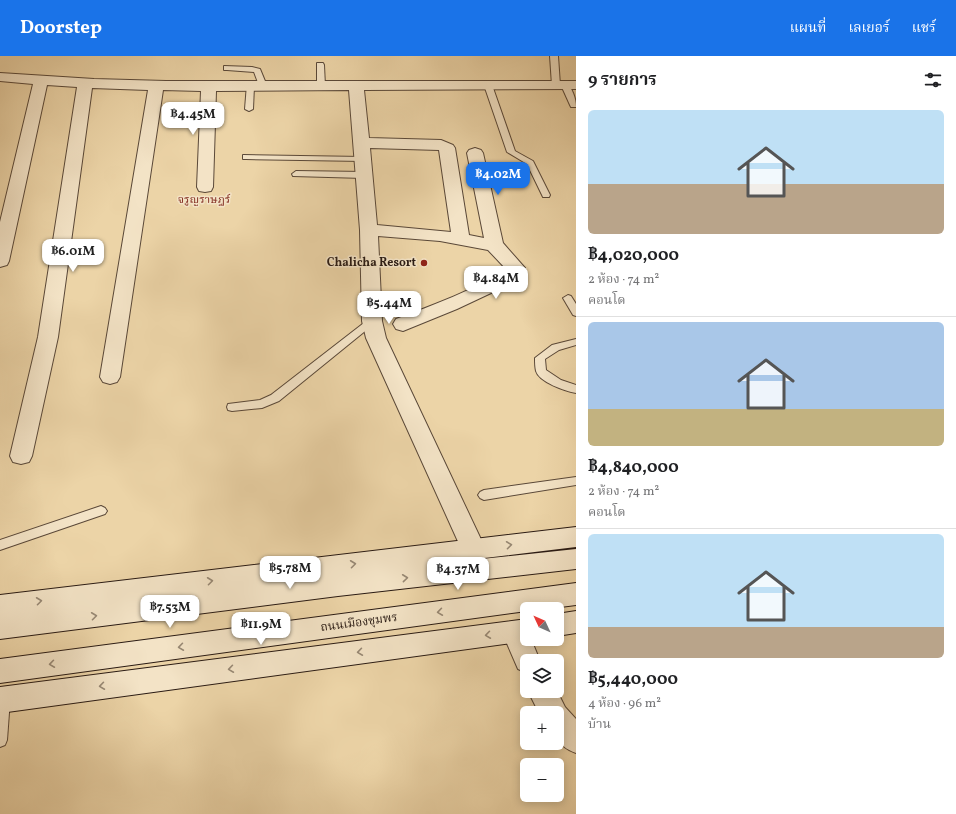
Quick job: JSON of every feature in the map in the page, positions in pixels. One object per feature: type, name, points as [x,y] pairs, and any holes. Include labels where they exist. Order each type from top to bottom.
[{"type":"street","points":[[0,78],[85,83],[209,86],[356,87],[566,85]]},
{"type":"street","points":[[0,261],[41,80]]},
{"type":"street","points":[[21,456],[48,338],[85,83]]},
{"type":"street","points":[[110,377],[156,85]]},
{"type":"street","points":[[205,187],[209,86]]},
{"type":"street","points":[[356,87],[369,230],[372,321],[376,338],[474,550]]},
{"type":"street","points":[[363,159],[441,145],[447,148],[461,239]]},
{"type":"street","points":[[403,324],[450,305],[512,274],[516,268],[494,245],[475,153]]},
{"type":"street","points":[[369,230],[440,236],[494,245]]},
{"type":"street","points":[[0,606],[576,537]]},
{"type":"street","points":[[0,628],[338,585],[576,559]]},
{"type":"street","name":"ถนนเมืองชุมพร","points":[[0,671],[576,594]]},
{"type":"street","points":[[564,624],[576,622]]},
{"type":"street","points":[[1,700],[520,631]]},
{"type":"street","points":[[564,725],[576,740]]},
{"type":"lane","points":[[554,56],[574,105]]},
{"type":"lane","points":[[320,64],[321,86]]},
{"type":"lane","points":[[227,68],[252,69],[257,71],[257,86],[249,109]]},
{"type":"lane","points":[[488,85],[511,152],[530,163],[546,195]]},
{"type":"lane","points":[[246,157],[363,159]]},
{"type":"lane","points":[[296,174],[363,159]]},
{"type":"lane","points":[[568,298],[576,313]]},
{"type":"lane","points":[[232,407],[262,404],[275,398],[372,321]]},
{"type":"lane","points":[[576,342],[556,347],[540,358],[541,371],[552,380],[576,389]]},
{"type":"lane","points":[[484,495],[576,481]]},
{"type":"lane","points":[[0,545],[101,511]]},
{"type":"lane","points":[[0,740],[1,700]]},
{"type":"place","name":"Chalicha Resort","points":[[424,263]]},
{"type":"district","name":"จรูญราษฎร์","points":[[204,200]]}]
